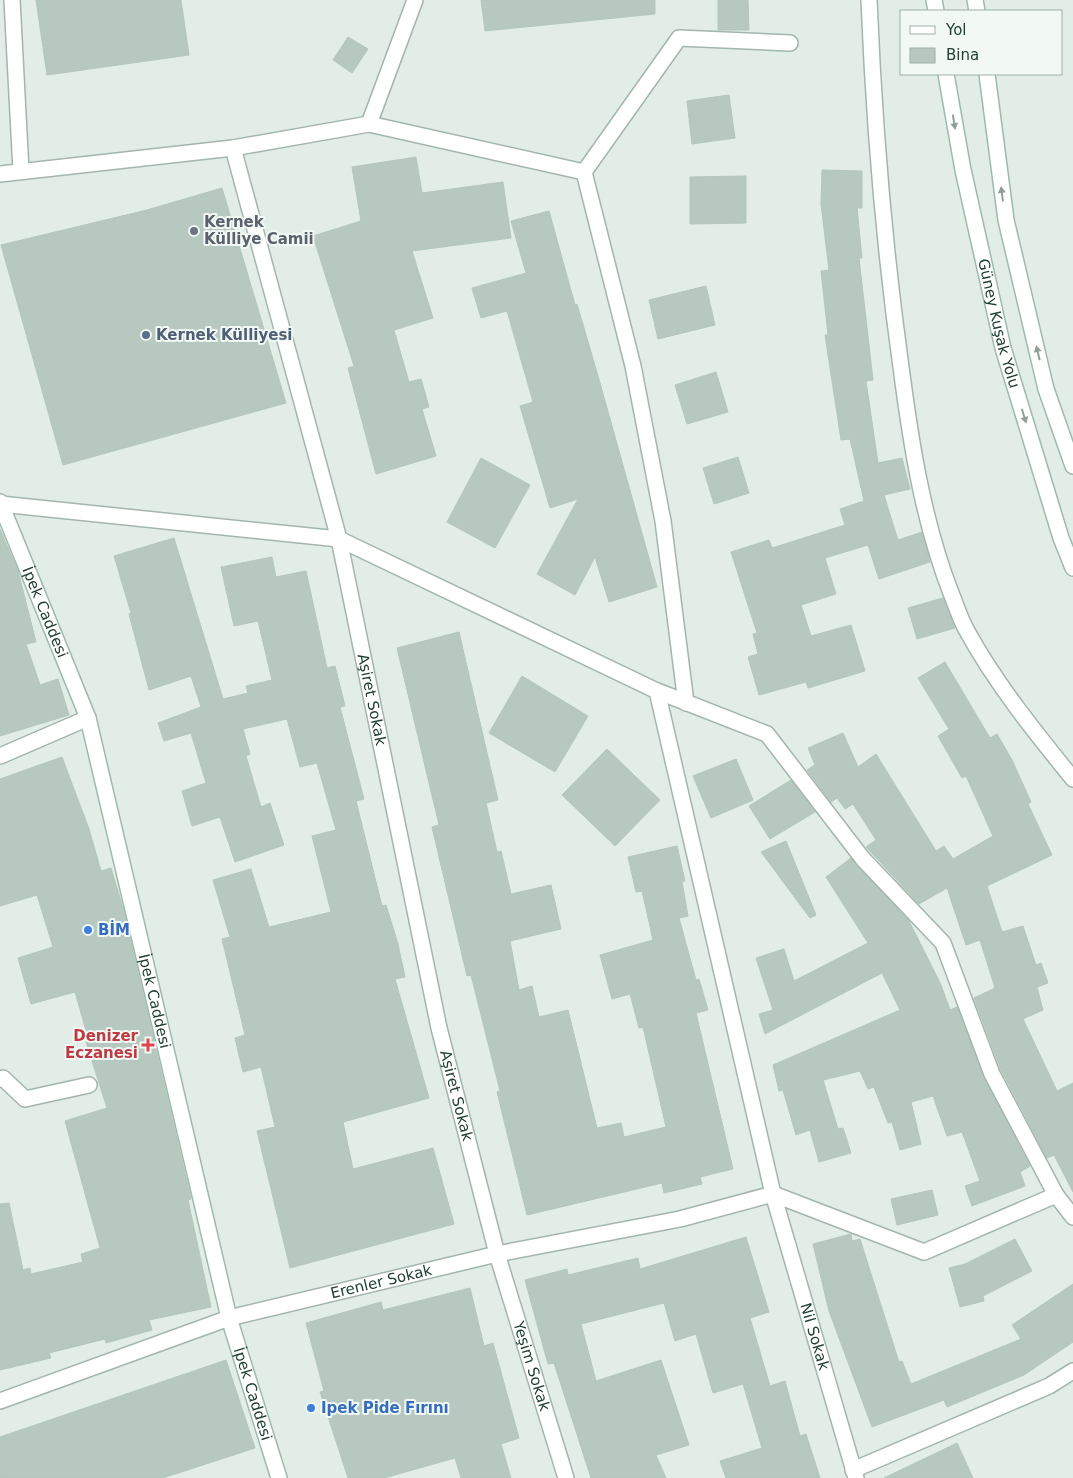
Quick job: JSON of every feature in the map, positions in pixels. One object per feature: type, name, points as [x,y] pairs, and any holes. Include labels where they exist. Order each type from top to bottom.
[{"type":"street","points":[[12,0],[21,171]]},
{"type":"street","points":[[369,124],[415,0]]},
{"type":"street","points":[[869,0],[887,262],[908,422],[926,516],[941,567],[966,630],[992,673],[1031,727],[1073,779]]},
{"type":"street","points":[[686,702],[663,521],[637,385],[584,172],[679,38],[790,43]]},
{"type":"street","name":"Güney Kuşak Yolu","points":[[946,75],[962,170],[1003,348],[1061,538],[1073,568]]},
{"type":"street","name":"Güney Kuşak Yolu","points":[[986,75],[1006,220],[1046,389],[1073,466]]},
{"type":"street","points":[[0,174],[233,148],[369,124],[584,172]]},
{"type":"street","name":"Aşiret Sokak","points":[[233,148],[340,539],[439,1028],[497,1254]]},
{"type":"street","points":[[0,503],[340,539],[657,692],[767,734],[863,859],[943,943],[992,1074],[1056,1195],[1073,1218]]},
{"type":"street","name":"İpek Caddesi","points":[[0,503],[88,718],[229,1318],[279,1478]]},
{"type":"street","name":"Nil Sokak","points":[[657,692],[772,1194],[855,1474]]},
{"type":"street","points":[[0,756],[88,718]]},
{"type":"street","points":[[0,1079],[3,1078],[25,1099],[89,1086]]},
{"type":"street","points":[[772,1194],[924,1252],[1056,1195]]},
{"type":"street","name":"Erenler Sokak","points":[[0,1401],[229,1318],[497,1254],[680,1219],[772,1194]]},
{"type":"street","name":"Yeşim Sokak","points":[[497,1254],[566,1478]]},
{"type":"street","points":[[855,1474],[1048,1386],[1073,1371]]},
{"type":"building","points":[[36,0],[181,0],[189,55],[47,75]]},
{"type":"building","points":[[481,0],[655,0],[655,14],[485,31]]},
{"type":"building","points":[[718,0],[748,0],[749,30],[718,30]]},
{"type":"building","points":[[348,37],[368,49],[352,73],[333,60]]},
{"type":"building","points":[[729,95],[735,138],[692,144],[687,101]]},
{"type":"building","points":[[416,157],[422,193],[503,182],[511,238],[412,251],[433,318],[394,330],[409,382],[421,379],[429,407],[422,409],[436,456],[376,474],[348,368],[354,366],[313,236],[361,221],[352,167]]},
{"type":"building","points":[[822,170],[862,171],[862,208],[857,208],[862,258],[859,258],[873,380],[866,381],[878,463],[902,458],[910,489],[884,495],[898,540],[922,532],[930,562],[879,579],[868,545],[825,558],[836,594],[801,605],[811,636],[851,625],[865,671],[808,688],[806,682],[759,695],[748,657],[758,654],[753,634],[757,633],[731,552],[769,540],[772,548],[845,525],[840,509],[864,501],[850,439],[841,440],[825,335],[828,335],[821,271],[829,270],[821,204]]},
{"type":"building","points":[[746,176],[746,223],[690,224],[690,177]]},
{"type":"building","name":"Kernek Külliyesi","points":[[222,188],[286,403],[63,465],[1,245],[147,210]]},
{"type":"building","points":[[549,211],[575,305],[577,304],[600,383],[657,587],[609,602],[595,557],[575,595],[537,574],[578,499],[550,508],[520,406],[533,402],[507,311],[481,318],[472,288],[526,273],[511,221]]},
{"type":"building","points":[[706,286],[715,325],[658,339],[649,300]]},
{"type":"building","points":[[716,372],[728,412],[687,424],[675,385]]},
{"type":"building","points":[[738,457],[749,493],[714,504],[703,468]]},
{"type":"building","points":[[481,458],[530,485],[495,548],[447,522]]},
{"type":"building","points":[[0,529],[18,571],[36,642],[26,644],[40,685],[58,679],[69,715],[0,736]]},
{"type":"building","points":[[174,538],[223,699],[248,693],[246,686],[272,680],[258,621],[234,626],[221,567],[272,557],[276,577],[306,571],[327,668],[335,666],[345,706],[340,707],[364,799],[356,801],[382,906],[386,905],[398,944],[405,977],[395,979],[429,1098],[343,1122],[353,1169],[433,1148],[454,1224],[290,1268],[257,1131],[275,1127],[261,1067],[243,1072],[235,1038],[245,1035],[222,939],[230,937],[213,880],[251,869],[269,927],[331,912],[312,836],[336,830],[317,763],[300,767],[287,719],[243,729],[250,754],[246,756],[261,807],[270,803],[284,845],[235,862],[220,817],[192,826],[182,791],[206,783],[191,733],[164,741],[158,723],[201,707],[191,676],[149,690],[129,614],[131,613],[114,556]]},
{"type":"building","points":[[943,598],[955,628],[917,639],[908,608]]},
{"type":"building","points":[[459,632],[498,800],[486,803],[497,852],[501,851],[511,894],[551,885],[561,929],[510,941],[519,990],[532,986],[539,1017],[568,1010],[597,1128],[621,1123],[624,1137],[666,1127],[643,1027],[639,1028],[630,994],[612,999],[600,955],[653,940],[642,891],[636,892],[628,857],[677,846],[685,881],[682,882],[688,916],[679,918],[696,980],[699,979],[708,1010],[696,1013],[733,1169],[700,1177],[702,1184],[664,1193],[662,1183],[527,1215],[497,1092],[500,1091],[471,975],[467,976],[432,827],[439,825],[397,648]]},
{"type":"building","points":[[945,662],[990,738],[997,734],[1012,760],[1031,802],[1028,804],[1052,855],[987,886],[1002,932],[1023,926],[1036,965],[1041,963],[1048,983],[1037,987],[1043,1010],[1023,1019],[1057,1091],[1073,1083],[1073,1192],[1054,1155],[1047,1158],[1001,1070],[974,998],[995,988],[980,940],[966,945],[947,888],[919,904],[866,847],[876,840],[853,804],[845,809],[837,798],[831,802],[807,770],[815,765],[808,748],[843,733],[858,767],[876,754],[936,851],[944,846],[953,859],[993,836],[966,776],[962,778],[938,736],[949,729],[918,678]]},
{"type":"building","points":[[522,676],[588,716],[555,772],[489,733]]},
{"type":"building","points":[[607,749],[660,800],[615,846],[562,795]]},
{"type":"building","points":[[62,757],[89,829],[101,871],[111,868],[123,908],[191,1199],[188,1200],[211,1307],[149,1320],[152,1330],[106,1343],[105,1339],[49,1353],[51,1358],[0,1370],[0,1204],[9,1203],[23,1270],[30,1268],[31,1274],[83,1262],[81,1254],[100,1248],[65,1121],[107,1108],[86,1042],[89,1041],[75,992],[31,1004],[18,958],[53,947],[37,895],[0,906],[0,779]]},
{"type":"building","points":[[736,759],[753,800],[711,818],[693,776]]},
{"type":"building","points":[[791,780],[815,812],[770,839],[749,806]]},
{"type":"building","points":[[786,841],[816,915],[810,918],[761,852]]},
{"type":"building","points":[[851,858],[909,921],[941,985],[950,1010],[957,1007],[984,1078],[1030,1166],[1020,1172],[1025,1186],[972,1206],[965,1186],[980,1181],[962,1132],[947,1136],[933,1096],[911,1102],[921,1144],[900,1150],[892,1122],[888,1123],[874,1087],[868,1089],[860,1071],[823,1080],[838,1129],[843,1128],[851,1153],[819,1162],[810,1130],[796,1135],[783,1090],[779,1091],[773,1065],[900,1010],[882,973],[765,1034],[759,1014],[773,1010],[756,958],[784,949],[794,981],[868,943],[826,877]]},
{"type":"building","points":[[932,1190],[938,1215],[897,1225],[891,1199]]},
{"type":"building","points":[[851,1234],[852,1241],[860,1239],[899,1362],[902,1361],[911,1384],[1021,1339],[1012,1325],[1073,1284],[1073,1342],[1024,1375],[947,1407],[944,1400],[872,1427],[829,1311],[813,1244]]},
{"type":"building","points":[[746,1237],[769,1312],[750,1318],[770,1386],[785,1381],[800,1436],[806,1434],[820,1478],[726,1478],[720,1461],[762,1448],[743,1384],[713,1393],[696,1334],[675,1341],[664,1303],[581,1324],[596,1381],[661,1360],[689,1445],[656,1455],[666,1478],[591,1478],[554,1363],[548,1364],[525,1280],[567,1269],[568,1275],[638,1258],[640,1269]]},
{"type":"building","points":[[1015,1239],[1032,1271],[983,1296],[984,1301],[960,1307],[949,1268],[965,1264]]},
{"type":"building","points":[[470,1288],[484,1346],[493,1343],[519,1438],[501,1444],[511,1478],[461,1478],[455,1458],[384,1478],[348,1478],[320,1392],[324,1391],[306,1323],[381,1302],[383,1310]]},
{"type":"building","points":[[226,1360],[255,1448],[163,1478],[0,1478],[0,1437]]},
{"type":"building","points":[[957,1443],[973,1478],[884,1478]]},
{"type":"place","name":"Kernek Külliye Camii","points":[[194,231]]},
{"type":"place","name":"Kernek Külliyesi","points":[[146,335]]},
{"type":"place","name":"BİM","points":[[88,930]]},
{"type":"place","name":"Denizer Eczanesi","points":[[148,1045]]},
{"type":"place","name":"Ipek Pide Fırını","points":[[311,1408]]}]
